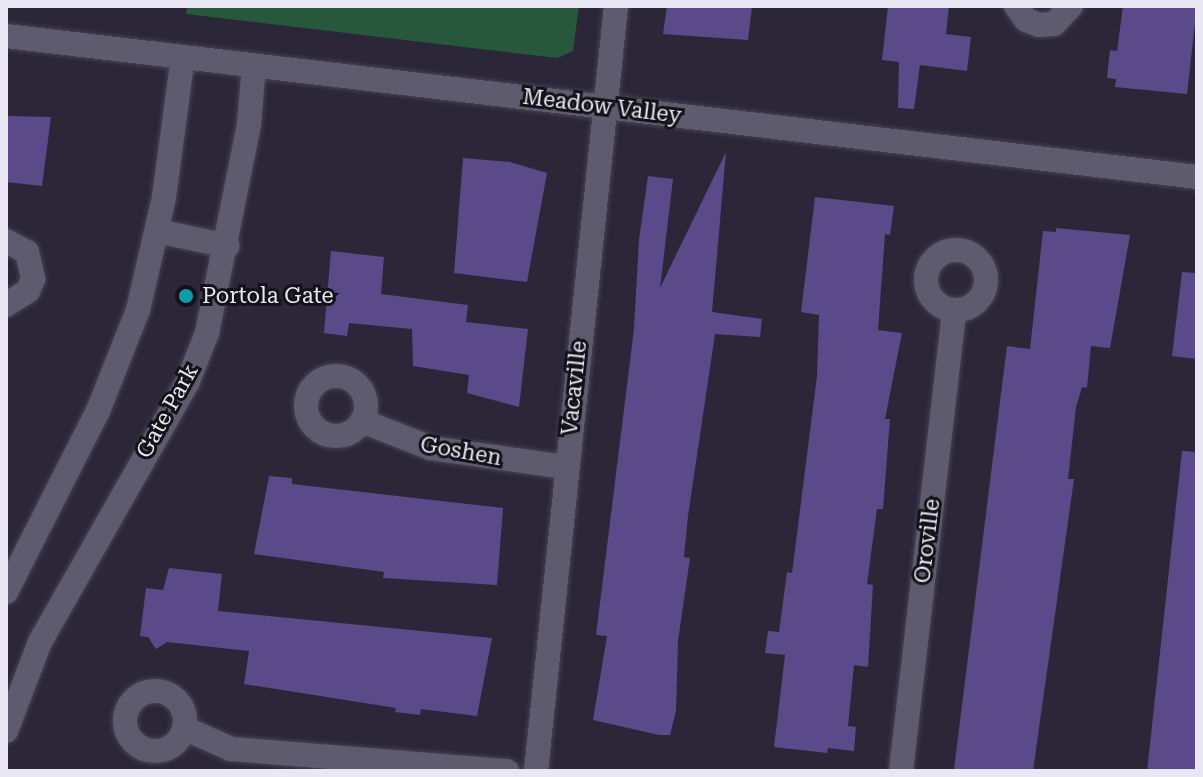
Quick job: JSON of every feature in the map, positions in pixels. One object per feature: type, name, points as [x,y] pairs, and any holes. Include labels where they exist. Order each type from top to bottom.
[{"type":"street","name":"Vacaville","points":[[536,771],[565,467],[616,6]]},
{"type":"street","points":[[1016,6],[1026,20],[1039,25],[1054,24],[1071,6]]},
{"type":"street","name":"Meadow Valley","points":[[6,36],[1197,177]]},
{"type":"street","points":[[6,592],[98,411],[138,310],[157,231],[183,57]]},
{"type":"street","name":"Gate Park","points":[[6,731],[40,642],[85,554],[188,381],[207,333],[227,246],[254,65]]},
{"type":"street","points":[[157,231],[227,246]]},
{"type":"street","points":[[6,241],[27,252],[33,279],[28,291],[6,305]]},
{"type":"street","name":"Oroville","points":[[901,771],[954,311]]},
{"type":"street","name":"Goshen","points":[[362,421],[431,448],[565,467]]},
{"type":"street","points":[[184,728],[231,749],[507,771]]},
{"type":"green space","points":[[187,6],[579,6],[573,51],[557,58],[186,14]]},
{"type":"building","points":[[667,6],[752,6],[748,40],[663,34]]},
{"type":"building","points":[[888,6],[949,6],[946,34],[971,37],[967,71],[920,65],[914,109],[898,108],[899,62],[882,60]]},
{"type":"building","points":[[1123,6],[1197,6],[1187,94],[1115,87],[1116,79],[1107,78],[1110,50],[1117,51]]},
{"type":"building","points":[[6,116],[51,117],[42,186],[6,182]]},
{"type":"building","points":[[726,152],[712,312],[762,319],[760,337],[715,334],[688,516],[684,557],[690,558],[678,641],[676,711],[670,735],[659,735],[593,720],[607,636],[596,635],[634,329],[639,240],[648,176],[673,179],[660,288]]},
{"type":"building","points":[[463,158],[510,162],[547,173],[527,282],[454,273]]},
{"type":"building","points":[[815,197],[894,206],[890,235],[885,234],[878,330],[902,333],[885,419],[890,419],[883,509],[877,509],[867,584],[873,585],[868,667],[854,665],[848,726],[856,727],[854,751],[828,748],[827,753],[774,747],[785,655],[765,653],[768,631],[779,632],[787,572],[792,573],[817,376],[819,315],[801,312]]},
{"type":"building","points":[[1056,228],[1130,235],[1110,348],[1091,346],[1087,388],[1082,387],[1076,407],[1068,479],[1074,479],[1033,771],[954,769],[1007,346],[1030,349],[1043,231],[1056,232]]},
{"type":"building","points":[[331,251],[384,257],[381,294],[468,305],[466,322],[528,329],[519,407],[467,393],[469,375],[413,366],[412,329],[349,323],[347,336],[324,333]]},
{"type":"building","points":[[1182,272],[1197,273],[1197,359],[1172,356]]},
{"type":"building","points":[[1182,451],[1197,452],[1197,771],[1147,771]]},
{"type":"building","points":[[269,476],[292,478],[292,484],[503,508],[497,585],[383,578],[384,572],[254,554]]},
{"type":"building","points":[[169,568],[222,574],[218,611],[492,638],[477,716],[421,709],[420,715],[395,712],[396,708],[244,684],[249,651],[167,642],[156,649],[148,637],[140,636],[146,588],[163,590]]},
{"type":"place","name":"Portola Gate","points":[[186,296]]}]
